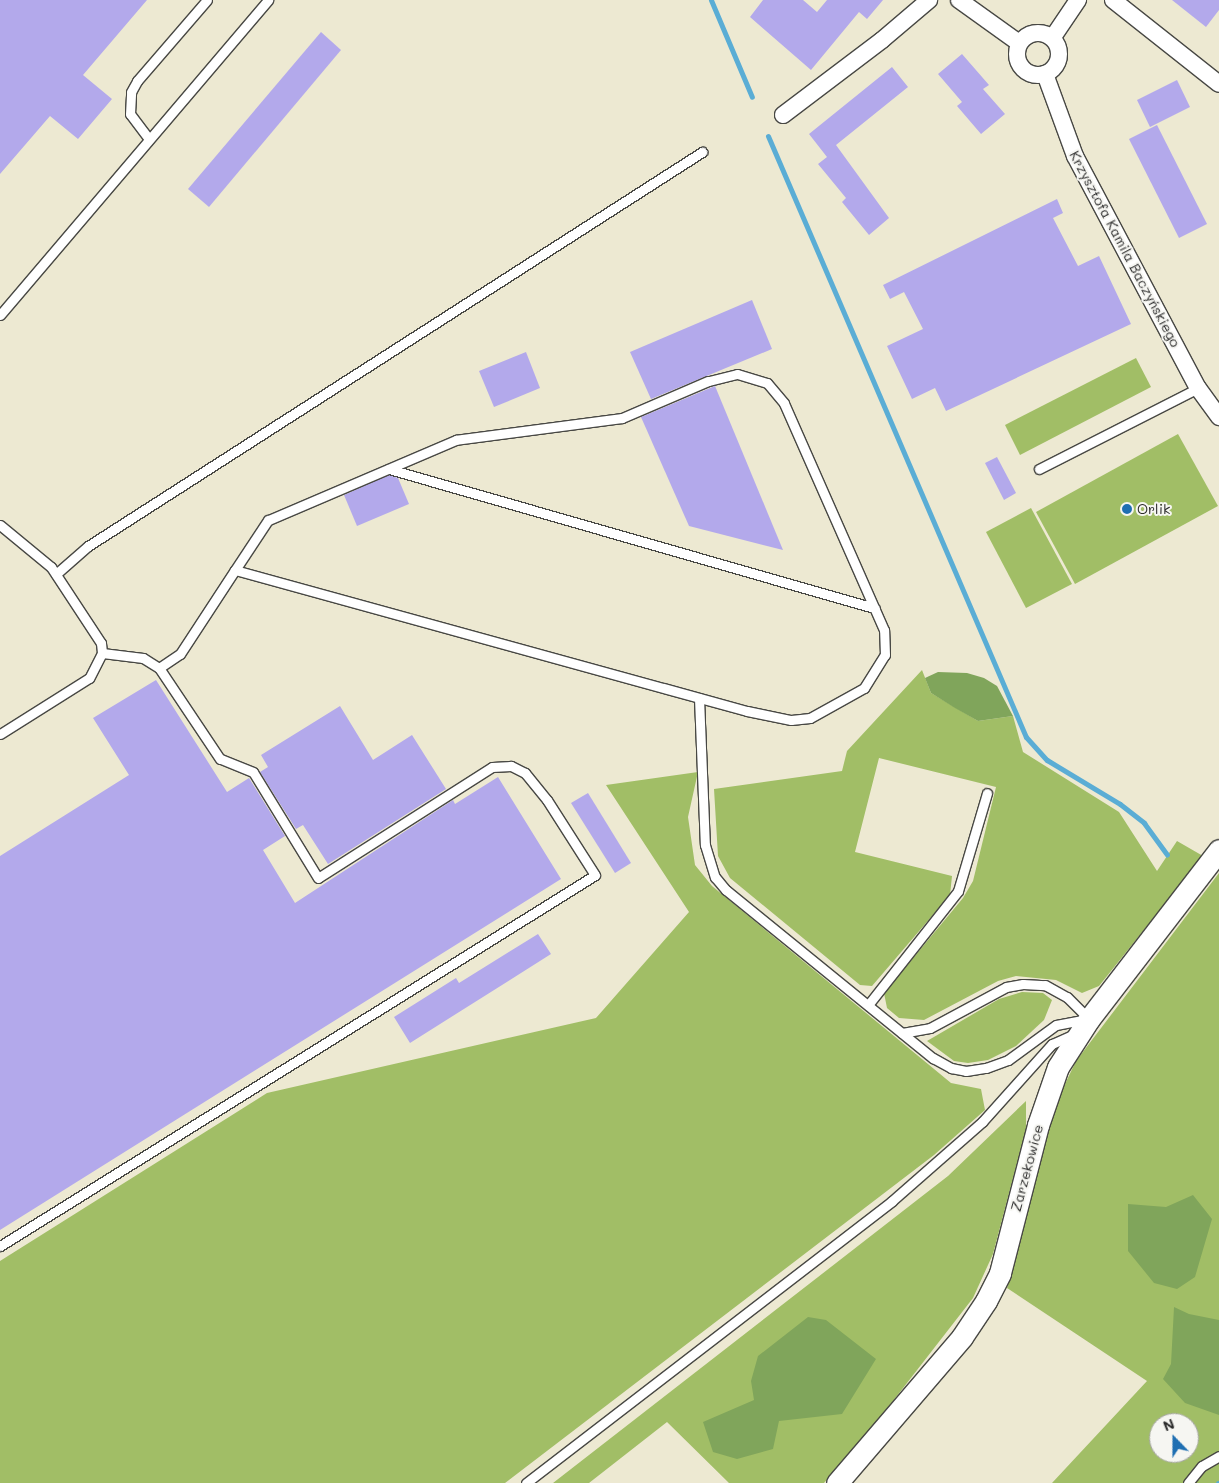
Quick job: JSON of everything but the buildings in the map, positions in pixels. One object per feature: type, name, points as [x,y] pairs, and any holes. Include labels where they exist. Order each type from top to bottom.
[{"type":"street","points":[[783,115],[882,40],[929,0]]},
{"type":"street","points":[[959,0],[1019,43]]},
{"type":"street","points":[[1052,38],[1078,0]]},
{"type":"street","points":[[1113,0],[1219,84]]},
{"type":"street","points":[[1040,32],[1052,38],[1060,54],[1058,63],[1045,74],[1030,73],[1023,68],[1017,55],[1019,43],[1031,33],[1040,32]]},
{"type":"street","name":"Krzysztofa Kamila Baczyńskiego","points":[[1045,74],[1072,149],[1198,388],[1219,417]]},
{"type":"street","name":"Zarzekowice","points":[[837,1483],[962,1337],[986,1301],[1000,1273],[1038,1125],[1058,1066],[1089,1019],[1219,850]]},
{"type":"lane","points":[[149,139],[130,114],[131,92],[137,81],[207,0]]},
{"type":"lane","points":[[0,315],[268,0]]},
{"type":"lane","points":[[56,574],[88,546],[702,152]]},
{"type":"lane","points":[[159,668],[180,654],[235,570],[268,520],[456,440],[622,418],[708,381],[737,374],[767,383],[784,404],[884,630],[885,655],[864,688],[810,718],[791,720],[699,698],[235,570]]},
{"type":"lane","points":[[1040,469],[1198,388]]},
{"type":"lane","points":[[389,469],[874,608]]},
{"type":"lane","points":[[0,525],[56,574],[101,643],[102,653],[89,678],[0,734]]},
{"type":"lane","points":[[0,1246],[595,875],[547,800],[524,773],[511,766],[492,767],[318,878],[253,772],[220,759],[159,668],[143,658],[102,653]]},
{"type":"lane","points":[[699,698],[706,845],[715,877],[726,890],[933,1058],[950,1068],[966,1071],[986,1068],[1008,1060],[1056,1025],[1089,1019]]},
{"type":"lane","points":[[868,1005],[958,891],[987,793]]},
{"type":"lane","points":[[902,1033],[930,1028],[1006,987],[1023,984],[1045,985],[1067,997],[1089,1019]]},
{"type":"lane","points":[[526,1483],[892,1201],[982,1122],[1052,1044],[1070,1038],[1089,1019]]},
{"type":"lane","points":[[1188,1483],[1202,1466],[1219,1456]]},
{"type":"green space","points":[[1136,358],[1151,387],[1020,455],[1005,425]]},
{"type":"green space","name":"Orlik","points":[[1178,434],[1218,506],[1075,584],[1036,512]]},
{"type":"green space","points":[[1031,508],[1072,584],[1026,608],[986,532]]},
{"type":"green space","points":[[922,670],[931,693],[978,721],[1013,716],[1023,752],[1119,812],[1157,871],[1177,841],[1203,856],[1099,986],[1082,993],[1056,980],[1016,976],[998,981],[924,1020],[899,1018],[887,1008],[884,993],[963,898],[973,881],[996,787],[879,758],[855,852],[952,876],[950,895],[872,986],[860,985],[730,878],[718,856],[714,789],[842,771],[847,751]]},
{"type":"green space","points":[[938,672],[967,673],[984,678],[997,686],[1013,716],[978,721],[955,708],[931,693],[925,678]]},
{"type":"green space","points":[[698,772],[688,817],[695,865],[712,886],[951,1083],[981,1089],[985,1110],[934,1155],[505,1483],[0,1483],[0,1261],[267,1093],[596,1018],[689,912],[606,785]]},
{"type":"green space","points":[[1219,873],[1219,1483],[1052,1483],[1147,1381],[1007,1288],[1054,1107],[1076,1061]]},
{"type":"green space","points":[[1022,992],[1043,993],[1052,1000],[1044,1020],[1016,1046],[988,1060],[968,1063],[954,1061],[927,1041],[999,999]]},
{"type":"green space","points":[[1026,1101],[1026,1129],[993,1254],[973,1298],[879,1419],[824,1483],[729,1483],[667,1422],[589,1483],[553,1483],[948,1176]]},
{"type":"green space","points":[[1193,1195],[1212,1219],[1195,1277],[1177,1289],[1154,1283],[1128,1251],[1128,1204],[1166,1207]]},
{"type":"green space","points":[[1174,1307],[1189,1314],[1219,1320],[1219,1415],[1185,1403],[1163,1379],[1171,1364]]},
{"type":"green space","points":[[808,1317],[826,1320],[876,1359],[842,1414],[779,1421],[773,1449],[737,1459],[713,1452],[703,1422],[754,1400],[751,1381],[758,1356]]},
{"type":"waterway","points":[[711,0],[752,97]]},
{"type":"waterway","points":[[768,136],[1026,737],[1047,760],[1120,804],[1144,823],[1167,855]]},
{"type":"place","name":"Orlik","points":[[1127,509]]}]
